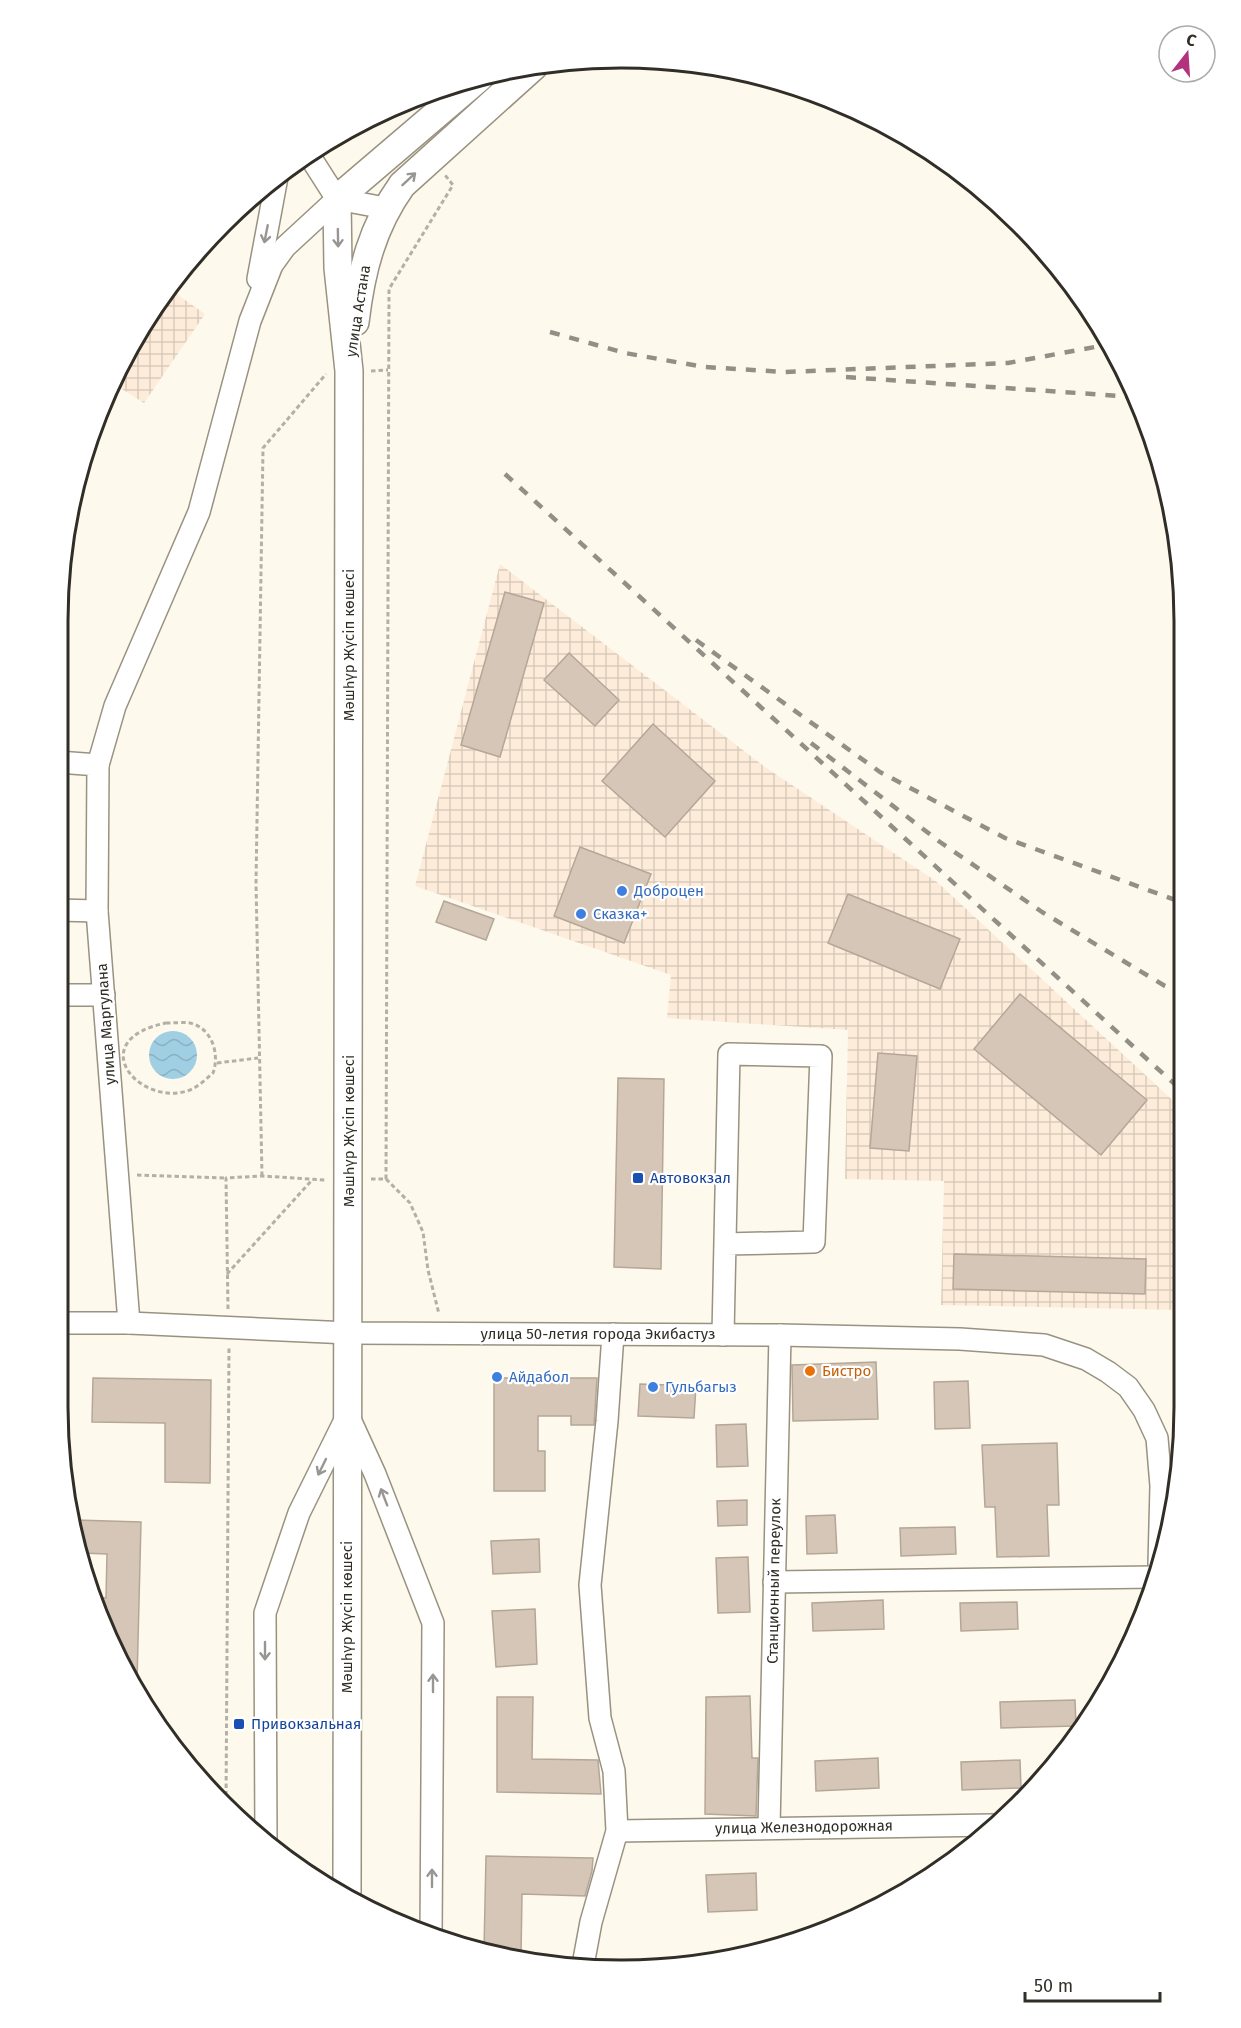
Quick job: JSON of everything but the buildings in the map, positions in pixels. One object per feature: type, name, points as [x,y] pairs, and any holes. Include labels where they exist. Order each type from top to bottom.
[{"type":"main road","name":"улица Астана","points":[[349,371],[361,276],[385,208],[402,184],[523,76]]},
{"type":"main road","points":[[337,199],[464,90]]},
{"type":"main road","name":"улица Астана","points":[[337,199],[339,268],[349,371]]},
{"type":"main road","name":"Мәшһүр Жүсіп көшесі","points":[[347,1888],[349,371]]},
{"type":"street","points":[[313,161],[337,199],[385,208]]},
{"type":"street","points":[[250,321],[275,190]]},
{"type":"street","points":[[250,321],[272,264],[285,247],[337,199]]},
{"type":"street","name":"улица Маргулана","points":[[129,1323],[97,911],[98,765],[115,706],[199,512],[250,321]]},
{"type":"street","points":[[68,763],[98,765]]},
{"type":"street","points":[[68,910],[97,911]]},
{"type":"street","points":[[68,995],[104,995]]},
{"type":"street","points":[[723,1335],[729,1054],[821,1056],[814,1242],[725,1244]]},
{"type":"street","name":"улица 50-летия города Экибастуз","points":[[68,1323],[129,1323],[349,1333],[780,1335],[960,1340],[1044,1345],[1086,1359],[1128,1387],[1144,1410],[1157,1438],[1161,1486],[1160,1529]]},
{"type":"street","points":[[584,1959],[591,1922],[617,1831],[614,1771],[600,1718],[590,1585],[607,1421],[613,1334]]},
{"type":"street","name":"Станционный переулок","points":[[769,1827],[780,1335]]},
{"type":"street","points":[[264,1830],[265,1613],[299,1513],[348,1414]]},
{"type":"street","points":[[348,1414],[375,1474],[433,1623],[431,1926]]},
{"type":"street","points":[[774,1582],[1147,1576]]},
{"type":"street","name":"улица Железнодорожная","points":[[617,1831],[982,1825]]},
{"type":"path","points":[[406,111],[407,124],[413,132]]},
{"type":"path","points":[[432,158],[453,185],[389,289],[386,1179],[410,1203],[423,1232],[428,1270],[439,1316],[466,1334]]},
{"type":"path","points":[[262,1176],[256,884],[262,448],[328,372],[389,370]]},
{"type":"path","points":[[191,1023],[205,1031],[210,1037],[217,1064],[213,1072],[196,1087],[185,1092],[161,1091],[128,1075],[123,1061],[124,1050],[131,1040],[148,1027],[191,1023]]},
{"type":"path","points":[[217,1064],[258,1058]]},
{"type":"path","points":[[117,1175],[226,1178],[262,1176],[312,1180],[227,1274]]},
{"type":"path","points":[[226,1178],[228,1327],[226,1796]]},
{"type":"shaded area","points":[[175,293],[205,314],[144,403],[120,388],[142,344]]},
{"type":"shaded area","points":[[500,564],[765,767],[937,882],[1174,1102],[1174,1310],[941,1305],[944,1181],[845,1179],[848,1030],[667,1018],[671,975],[415,886]]},
{"type":"water","points":[[173,1031],[190,1038],[197,1055],[190,1072],[173,1079],[156,1072],[149,1055],[156,1038]]},
{"type":"railway","points":[[550,332],[625,353],[704,367],[784,372],[1008,363],[1100,346]]},
{"type":"railway","points":[[846,377],[1125,396]]},
{"type":"railway","points":[[505,474],[1174,1084]]},
{"type":"railway","points":[[696,640],[880,772],[1005,838],[1174,899]]},
{"type":"railway","points":[[811,743],[940,842],[1042,912],[1174,989]]},
{"type":"place","name":"Доброцен","points":[[622,891]]},
{"type":"place","name":"Сказка+","points":[[581,914]]},
{"type":"place","name":"Автовокзал","points":[[638,1178]]},
{"type":"place","name":"Бистро","points":[[810,1371]]},
{"type":"place","name":"Айдабол","points":[[497,1377]]},
{"type":"place","name":"Гульбагыз","points":[[653,1387]]},
{"type":"place","name":"Привокзальная","points":[[239,1724]]}]
